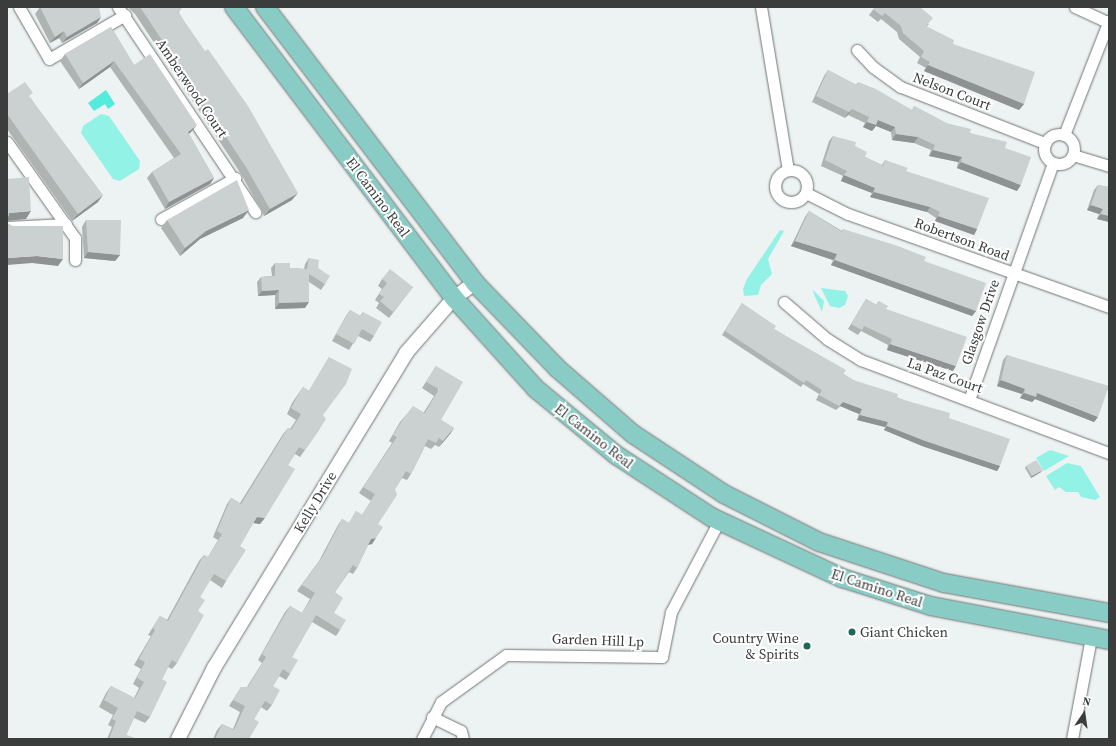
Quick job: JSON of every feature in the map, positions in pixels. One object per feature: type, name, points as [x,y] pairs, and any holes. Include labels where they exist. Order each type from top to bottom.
[{"type":"main road","name":"El Camino Real","points":[[234,7],[454,298],[536,389],[573,421],[662,488],[719,521],[809,565],[876,589],[931,606],[1109,640]]},
{"type":"main road","name":"El Camino Real","points":[[265,7],[475,283],[557,368],[633,434],[724,494],[773,521],[819,542],[944,583],[1109,614]]},
{"type":"street","name":"Amberwood Court","points":[[19,7],[48,59],[121,11],[235,178],[255,212]]},
{"type":"street","points":[[761,7],[788,170]]},
{"type":"street","points":[[1064,135],[1108,21],[1075,7]]},
{"type":"street","name":"Nelson Court","points":[[857,50],[873,67],[901,87],[1045,143]]},
{"type":"street","points":[[1054,135],[1064,135],[1074,145],[1073,155],[1066,162],[1053,163],[1045,155],[1045,143],[1054,135]]},
{"type":"street","points":[[7,142],[75,238],[75,260]]},
{"type":"street","points":[[1073,155],[1109,166]]},
{"type":"street","name":"Glasgow Drive","points":[[969,400],[1012,274],[1053,163]]},
{"type":"street","points":[[788,170],[804,175],[808,184],[806,193],[791,202],[778,195],[776,180],[788,170]]},
{"type":"street","points":[[161,219],[235,178]]},
{"type":"street","name":"Robertson Road","points":[[806,193],[848,214],[1012,274],[1109,307]]},
{"type":"street","points":[[7,227],[66,224]]},
{"type":"street","name":"Kelly Drive","points":[[178,739],[214,668],[406,353],[454,298],[475,283]]},
{"type":"street","name":"La Paz Court","points":[[784,302],[827,339],[861,360],[1109,453]]},
{"type":"street","name":"Garden Hill Lp","points":[[422,739],[441,702],[506,655],[662,657],[672,612],[719,521]]},
{"type":"street","points":[[1072,739],[1091,637]]},
{"type":"street","points":[[432,717],[461,732],[463,739]]},
{"type":"shaded area","points":[[106,90],[115,104],[108,109],[105,104],[94,111],[88,103]]},
{"type":"shaded area","points":[[101,114],[109,116],[140,161],[139,169],[120,181],[113,179],[81,133],[83,126]]},
{"type":"shaded area","points":[[780,230],[784,231],[768,259],[772,274],[761,285],[758,295],[744,296],[743,289],[747,279]]},
{"type":"shaded area","points":[[821,288],[845,291],[848,296],[845,305],[839,308],[830,306]]},
{"type":"shaded area","points":[[813,290],[824,301],[822,312],[813,292]]},
{"type":"shaded area","points":[[1050,450],[1069,456],[1044,471],[1036,458]]},
{"type":"shaded area","points":[[1067,463],[1081,466],[1100,497],[1095,500],[1081,497],[1078,492],[1066,492],[1059,487],[1055,490],[1046,476]]},
{"type":"building","points":[[40,7],[99,7],[101,17],[67,37],[64,31],[55,37]]},
{"type":"building","points":[[140,7],[180,7],[182,9],[178,12],[205,51],[208,49],[248,106],[298,193],[270,209],[246,167]]},
{"type":"building","points":[[875,7],[920,7],[933,18],[926,26],[954,40],[953,44],[1035,72],[1024,104],[928,65],[930,62],[921,57],[924,51],[903,33],[901,26],[885,13],[882,16],[873,9]]},
{"type":"building","points":[[111,27],[134,65],[150,54],[197,125],[188,132],[214,178],[169,202],[152,172],[181,154],[114,61],[83,83],[65,54]]},
{"type":"building","points":[[828,70],[857,85],[858,82],[876,89],[912,110],[914,106],[946,123],[971,129],[970,133],[1007,142],[1005,148],[1031,157],[1021,185],[961,162],[962,157],[933,150],[935,145],[918,137],[896,134],[895,127],[878,120],[876,125],[867,122],[869,117],[852,109],[849,112],[816,96]]},
{"type":"building","points":[[25,82],[33,93],[29,96],[103,195],[78,214],[7,114],[7,94]]},
{"type":"building","points":[[833,136],[856,142],[855,146],[867,152],[865,157],[883,166],[885,160],[908,168],[906,171],[989,198],[977,229],[938,216],[940,212],[930,207],[874,192],[875,188],[844,175],[847,171],[825,160]]},
{"type":"building","points":[[29,177],[31,211],[9,213],[7,220],[7,179]]},
{"type":"building","points":[[237,180],[249,210],[206,231],[185,248],[167,220]]},
{"type":"building","points":[[1098,185],[1109,187],[1109,216],[1101,214],[1103,209],[1091,205]]},
{"type":"building","points":[[809,211],[842,232],[843,229],[898,246],[926,257],[924,261],[986,283],[976,311],[835,260],[837,254],[795,241]]},
{"type":"building","points":[[86,220],[121,220],[120,255],[88,252]]},
{"type":"building","points":[[7,223],[13,226],[63,226],[63,259],[37,256],[7,258]]},
{"type":"building","points":[[309,258],[319,260],[318,268],[330,276],[325,284],[309,274],[309,302],[279,303],[279,290],[262,291],[261,277],[275,276],[275,263],[290,263],[290,268],[307,269]]},
{"type":"building","points":[[390,269],[413,287],[393,312],[380,301],[384,297],[379,294],[387,283],[382,279]]},
{"type":"building","points":[[866,299],[877,305],[879,301],[888,306],[886,309],[967,337],[956,366],[890,344],[892,339],[864,326],[862,330],[851,324]]},
{"type":"building","points":[[742,303],[776,326],[774,329],[846,370],[843,374],[853,380],[898,394],[897,398],[950,413],[949,418],[1010,439],[1000,466],[925,441],[887,426],[888,422],[860,415],[862,409],[843,402],[839,406],[819,395],[822,390],[806,380],[804,383],[725,331]]},
{"type":"building","points":[[350,310],[361,316],[363,312],[382,322],[374,336],[362,329],[354,344],[336,334]]},
{"type":"building","points":[[1007,355],[1109,386],[1098,417],[1037,393],[1036,397],[1024,393],[1025,389],[1001,380]]},
{"type":"building","points":[[329,357],[352,369],[346,384],[323,415],[326,419],[305,450],[299,447],[288,465],[295,469],[265,518],[257,517],[240,546],[246,550],[226,581],[214,574],[200,597],[205,600],[198,611],[204,615],[177,663],[172,660],[162,679],[167,682],[150,717],[137,711],[126,735],[137,739],[109,739],[116,721],[112,719],[118,708],[104,700],[111,686],[135,698],[144,682],[137,678],[145,662],[139,659],[155,630],[153,628],[160,616],[168,621],[204,555],[208,557],[222,534],[217,531],[231,498],[241,504],[288,428],[291,430],[301,414],[291,408],[297,397],[303,387],[309,391]]},
{"type":"building","points":[[436,366],[463,382],[441,420],[454,428],[443,441],[439,438],[436,443],[428,439],[411,474],[406,471],[395,489],[397,495],[378,524],[383,527],[376,538],[371,539],[357,568],[353,565],[335,592],[343,598],[334,613],[346,620],[340,630],[316,615],[292,657],[298,660],[290,674],[283,669],[273,686],[280,690],[272,705],[265,701],[254,719],[259,722],[249,739],[215,739],[222,724],[234,730],[245,706],[233,700],[241,687],[248,687],[266,657],[262,654],[290,606],[302,613],[315,593],[302,585],[323,556],[342,519],[349,523],[356,511],[362,515],[375,494],[363,487],[397,437],[393,435],[405,416],[413,406],[425,413],[439,389],[426,382]]},
{"type":"building","points":[[1036,460],[1043,470],[1032,476],[1026,466]]},
{"type":"place","name":"Giant Chicken","points":[[852,632]]},
{"type":"place","name":"Country Wine & Spirits","points":[[807,646]]}]
